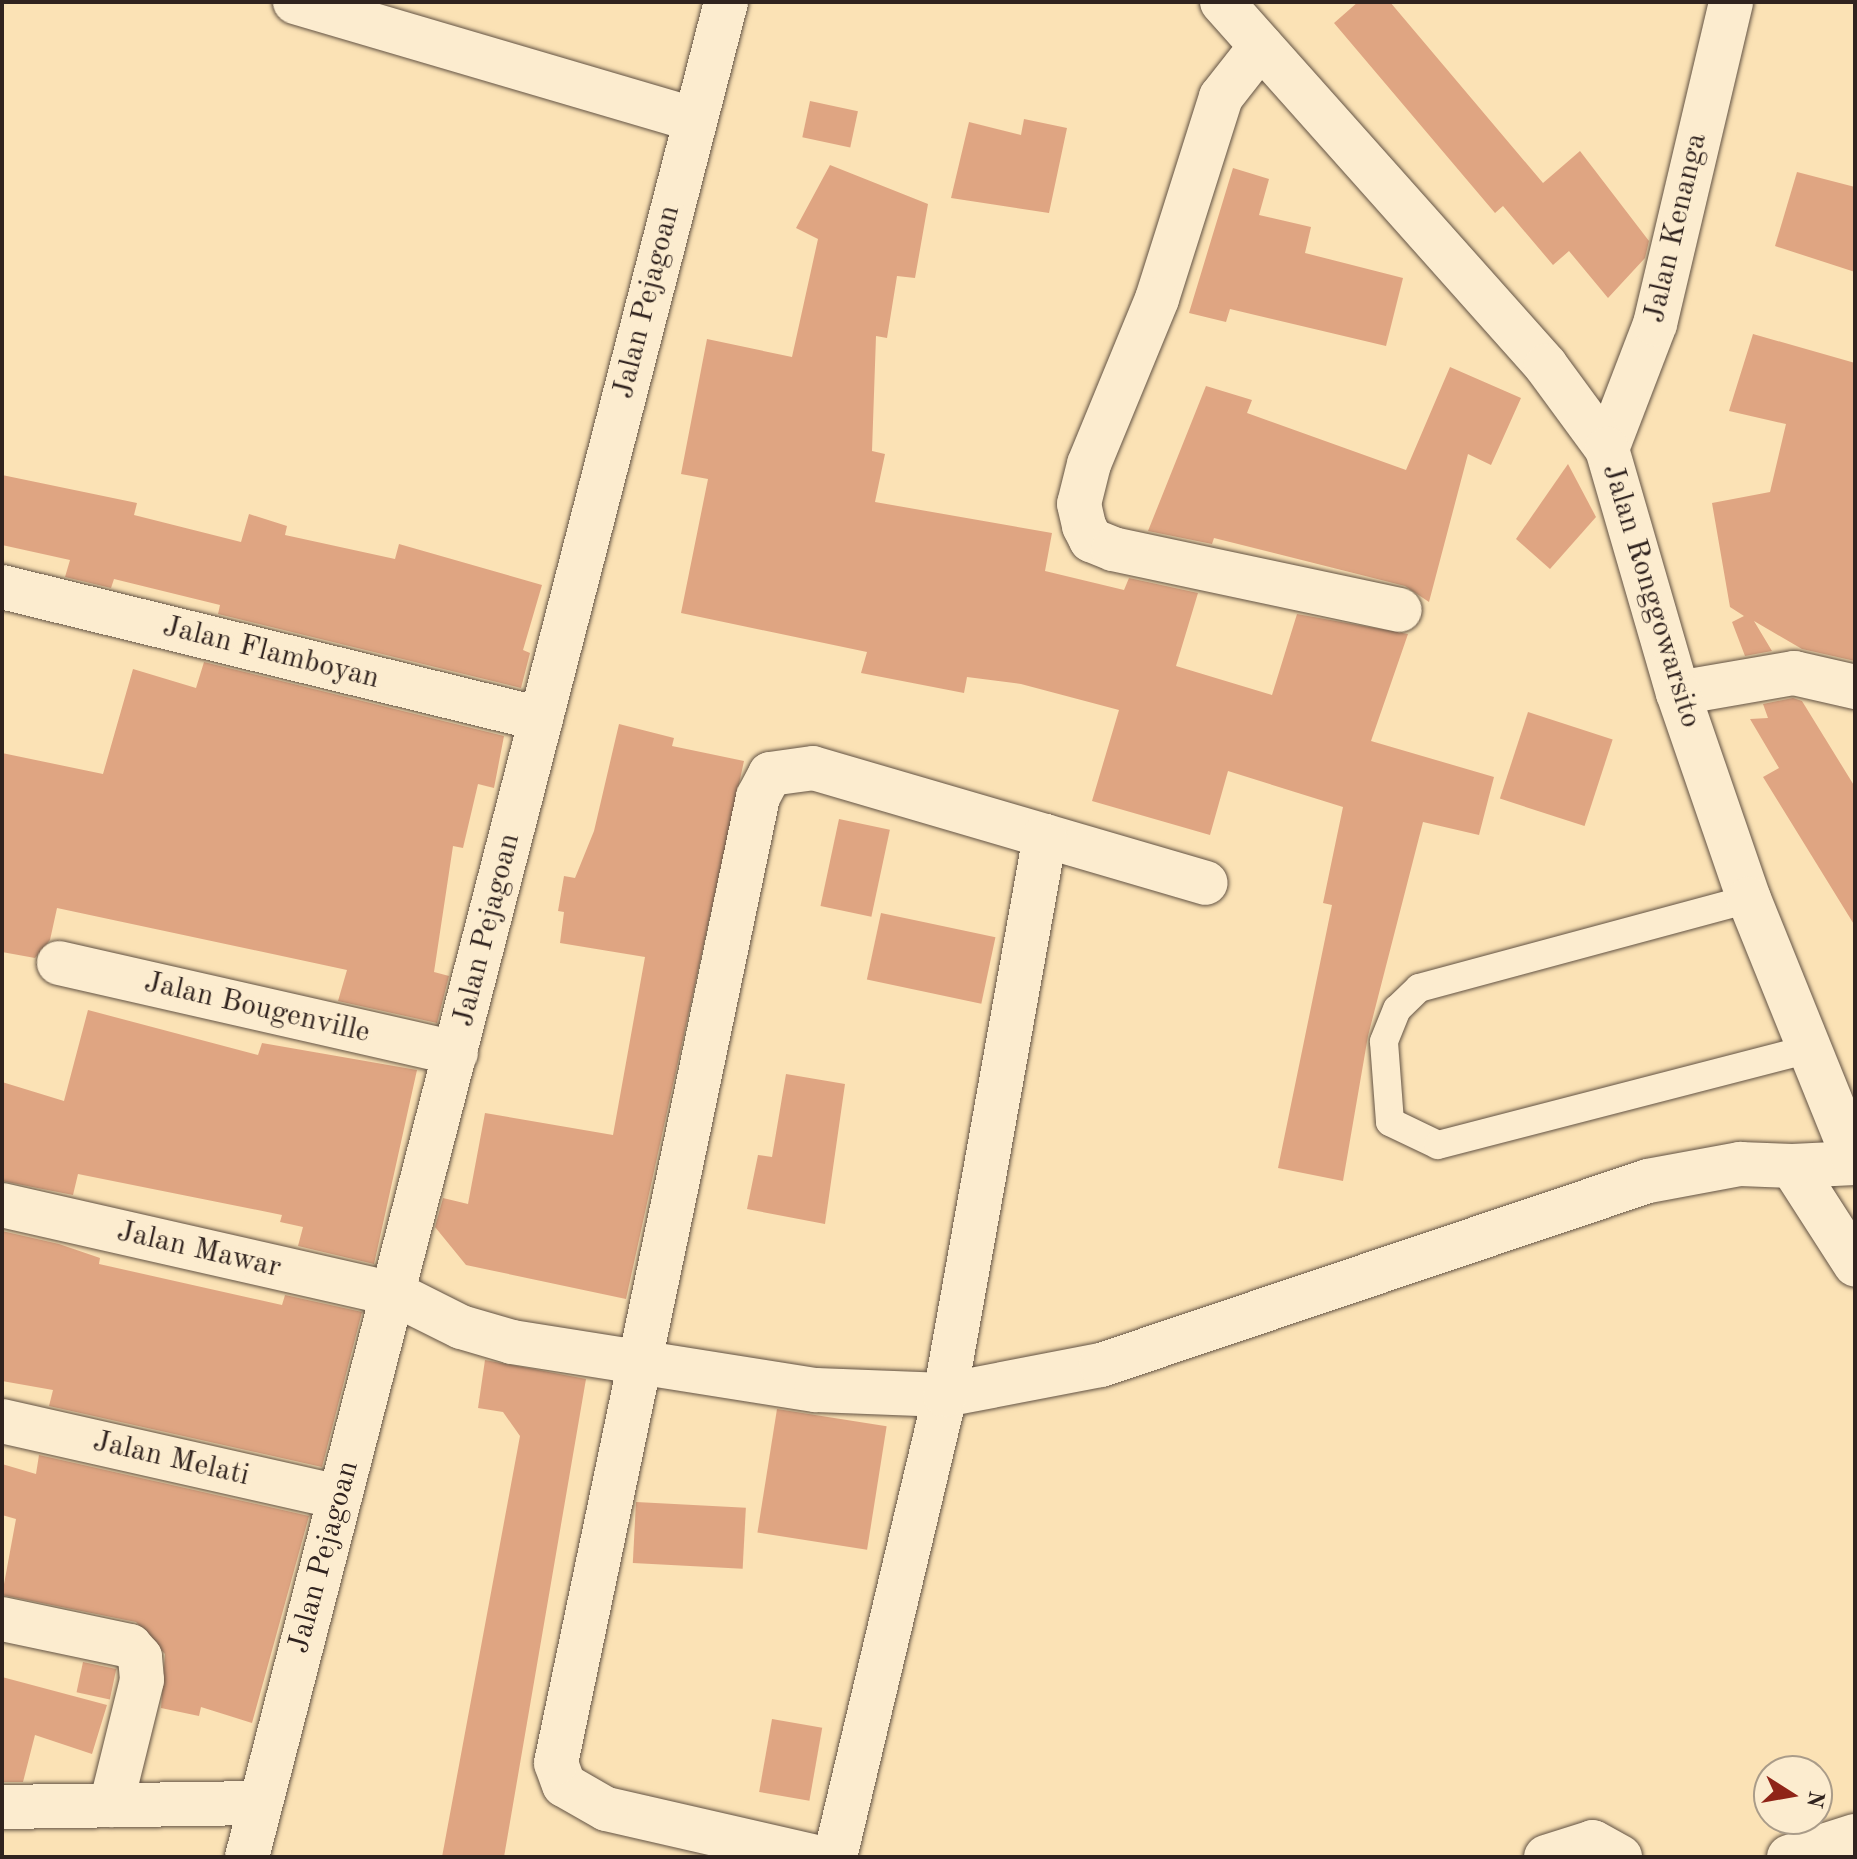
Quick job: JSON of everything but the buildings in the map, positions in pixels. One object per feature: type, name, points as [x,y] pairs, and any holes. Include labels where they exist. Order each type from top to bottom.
[{"type":"street","points":[[295,2],[693,119]]},
{"type":"street","name":"Jalan Pejagoan","points":[[247,1857],[339,1497],[395,1294],[693,119],[726,2]]},
{"type":"street","name":"Jalan Ronggowarsito","points":[[1222,2],[1546,366],[1607,449],[1678,693],[1749,899],[1855,1162]]},
{"type":"street","name":"Jalan Kenanga","points":[[1607,449],[1655,324],[1731,2]]},
{"type":"street","points":[[1261,46],[1221,97],[1157,299],[1089,464],[1079,504],[1084,526],[1091,540],[1113,549],[1400,610]]},
{"type":"street","name":"Jalan Flamboyan","points":[[2,587],[541,719]]},
{"type":"street","points":[[1678,693],[1794,673],[1855,687]]},
{"type":"street","points":[[816,1857],[606,1809],[564,1785],[556,1763],[758,797],[770,774],[813,768],[1205,883]]},
{"type":"street","points":[[835,1857],[945,1395],[1045,836]]},
{"type":"street","name":"Jalan Bougenville","points":[[59,963],[456,1053]]},
{"type":"street","name":"Jalan Mawar","points":[[2,1205],[395,1294],[461,1327],[637,1365],[816,1390],[945,1395],[1101,1365],[1648,1181],[1740,1164],[1792,1166],[1855,1162]]},
{"type":"street","points":[[1792,1166],[1855,1264]]},
{"type":"street","name":"Jalan Melati","points":[[2,1421],[339,1497]]},
{"type":"street","points":[[2,1619],[130,1646],[140,1657],[142,1680],[111,1805]]},
{"type":"street","points":[[2,1807],[259,1803]]},
{"type":"street","points":[[1789,1857],[1855,1836]]},
{"type":"street","points":[[1546,1857],[1593,1842],[1620,1857]]},
{"type":"lane","points":[[1749,899],[1419,988],[1397,1009],[1384,1042],[1390,1122],[1438,1145],[1810,1049]]}]
